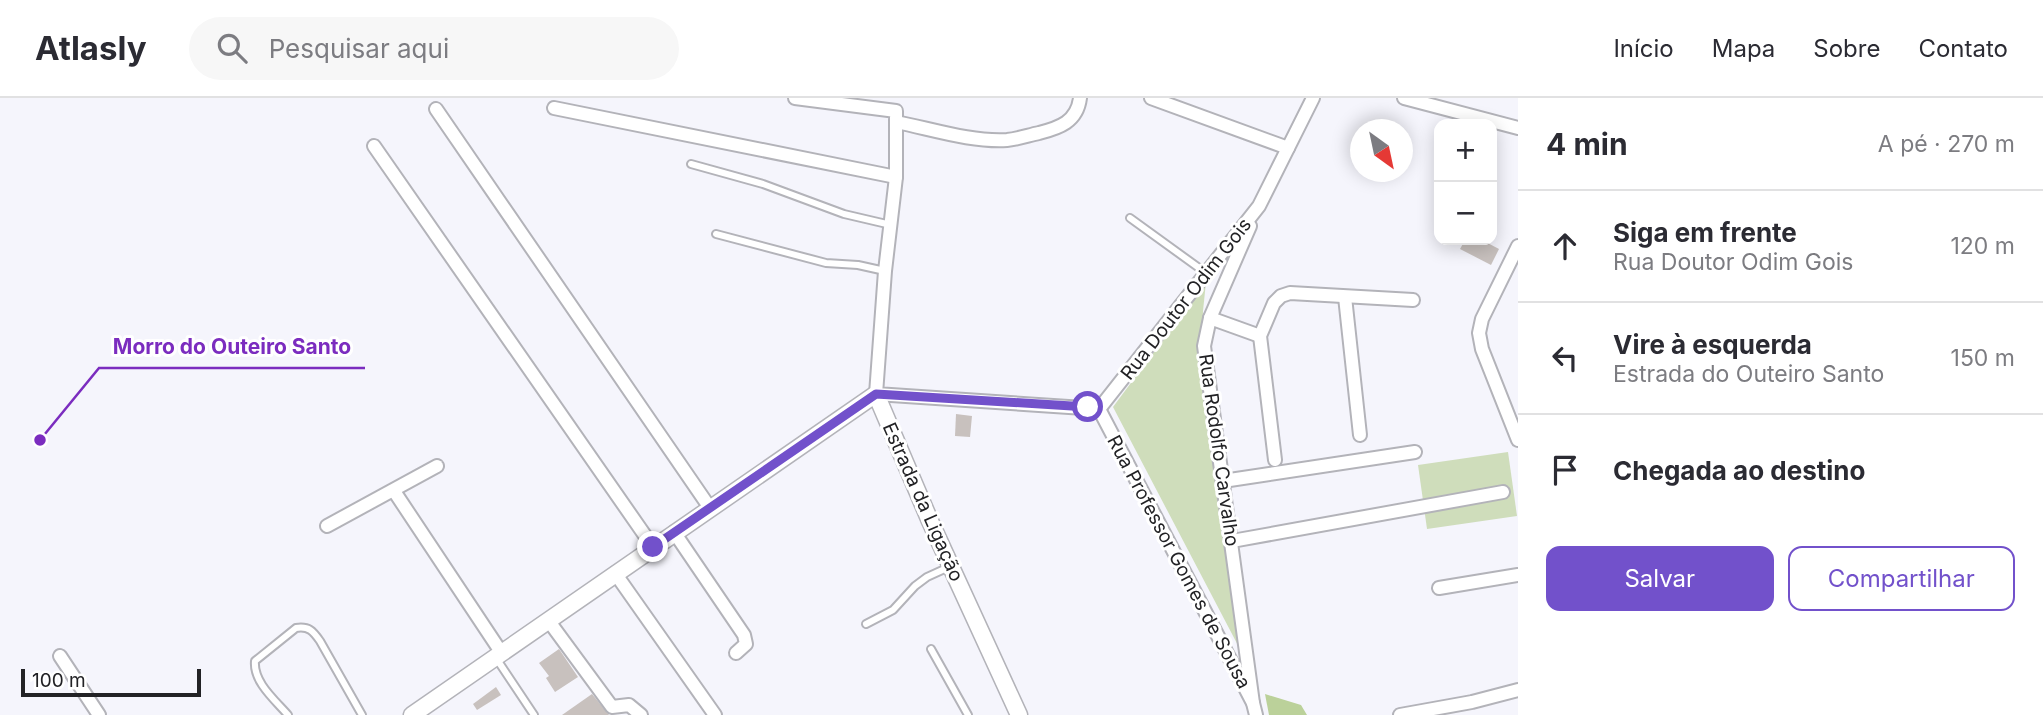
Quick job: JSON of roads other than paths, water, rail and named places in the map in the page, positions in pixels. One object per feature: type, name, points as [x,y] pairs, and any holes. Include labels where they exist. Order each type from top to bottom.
[{"type":"street","points":[[794,98],[895,110],[967,137],[1008,140],[1057,129],[1074,116],[1080,98]]},
{"type":"street","points":[[1151,98],[1288,148]]},
{"type":"street","name":"Rua Doutor Odim Gois","points":[[1099,409],[1259,206],[1313,98]]},
{"type":"street","points":[[1405,98],[1518,128]]},
{"type":"street","points":[[554,108],[896,177]]},
{"type":"street","points":[[436,109],[710,508]]},
{"type":"street","name":"Estrada da Ligação","points":[[895,110],[896,177],[885,271],[876,394],[1019,715]]},
{"type":"street","points":[[374,146],[653,547]]},
{"type":"street","name":"Rua Rodolfo Carvalho","points":[[1255,709],[1204,346],[1210,318],[1224,281],[1259,206]]},
{"type":"street","points":[[1518,246],[1482,319],[1479,334],[1482,349],[1518,440]]},
{"type":"street","points":[[1275,460],[1259,336],[1274,303],[1281,296],[1290,293],[1413,300]]},
{"type":"street","points":[[1345,297],[1360,435]]},
{"type":"street","points":[[1210,318],[1259,336]]},
{"type":"street","points":[[412,715],[876,394],[1099,409]]},
{"type":"street","name":"Rua Professor Gomes de Sousa","points":[[1099,409],[1255,709]]},
{"type":"street","points":[[1223,481],[1415,452]]},
{"type":"street","points":[[327,526],[437,466]]},
{"type":"street","points":[[394,491],[498,654]]},
{"type":"street","points":[[1232,541],[1503,492]]},
{"type":"street","points":[[674,532],[741,629],[746,644],[736,653]]},
{"type":"street","points":[[615,573],[715,715]]},
{"type":"street","points":[[1439,588],[1518,575]]},
{"type":"street","points":[[548,620],[612,707],[629,705],[641,715]]},
{"type":"street","points":[[60,656],[99,715]]},
{"type":"street","points":[[1400,715],[1472,702],[1518,690]]},
{"type":"lane","points":[[691,164],[763,184],[845,214],[891,225]]},
{"type":"lane","points":[[1130,218],[1206,273]]},
{"type":"lane","points":[[716,234],[826,263],[858,265],[885,271]]},
{"type":"lane","points":[[866,624],[893,610],[927,577],[951,567]]},
{"type":"lane","points":[[288,715],[258,679],[254,670],[255,661],[296,628],[305,627],[312,630],[320,641],[362,715]]},
{"type":"lane","points":[[931,649],[968,715]]},
{"type":"lane","points":[[498,654],[534,715]]},
{"type":"place","name":"Morro do Outeiro Santo","points":[[40,440]]}]
